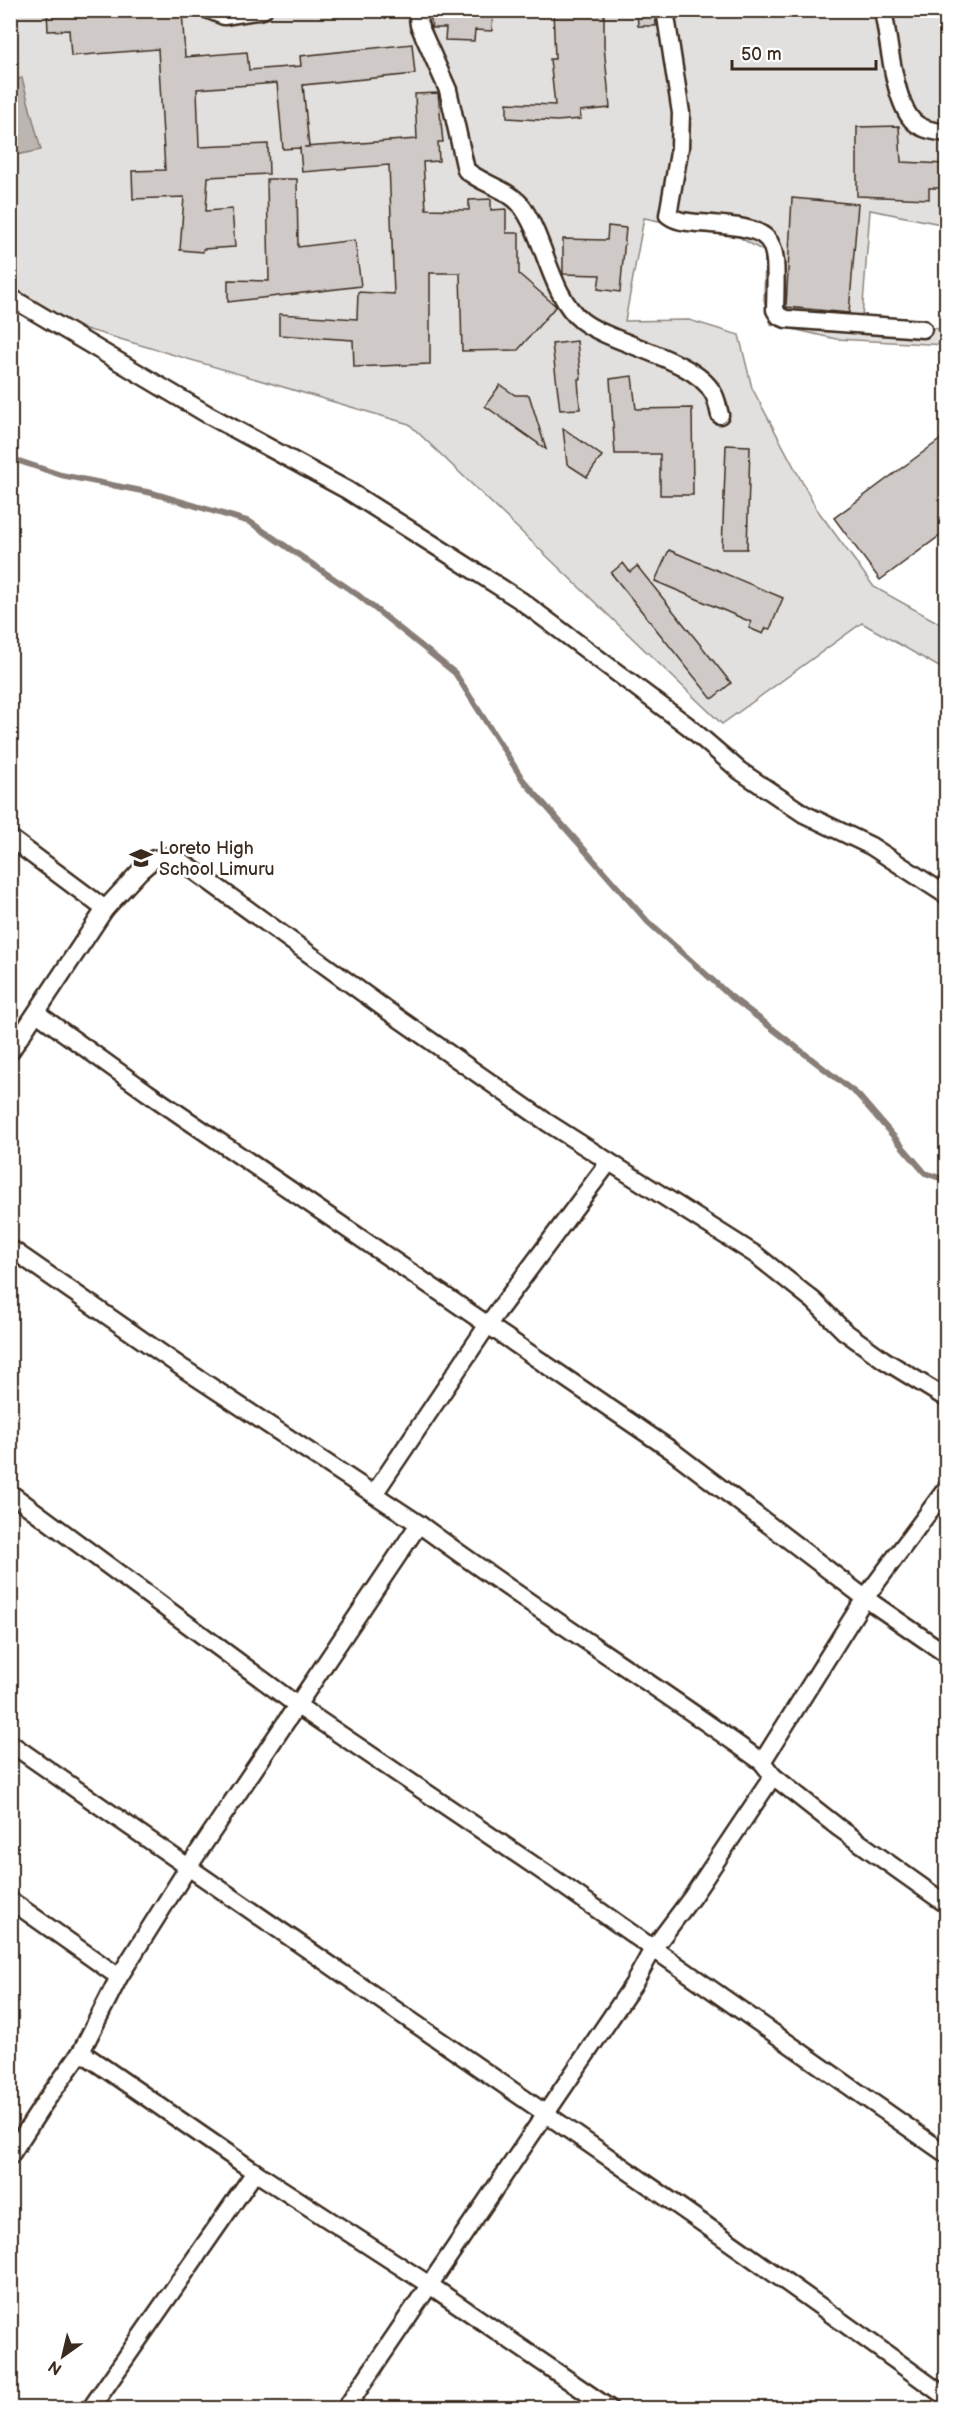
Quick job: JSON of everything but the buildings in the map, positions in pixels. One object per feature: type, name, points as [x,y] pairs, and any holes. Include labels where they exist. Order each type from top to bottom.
[{"type":"street","points":[[209,10],[224,16],[263,10]]},
{"type":"street","points":[[417,10],[419,25],[448,90],[466,170],[520,204],[568,304],[580,320],[597,330],[672,361],[696,377],[713,392],[720,415]]},
{"type":"street","points":[[665,10],[681,113],[680,147],[668,215],[681,221],[745,226],[766,237],[773,246],[776,257],[775,310],[779,316],[786,319],[922,329]]},
{"type":"street","points":[[883,10],[901,100],[912,120],[925,129],[946,133]]},
{"type":"street","points":[[10,297],[207,414],[347,490],[442,550],[520,600],[688,726],[740,771],[804,814],[871,846],[946,895]]},
{"type":"street","points":[[10,838],[105,909]]},
{"type":"street","points":[[10,1052],[38,1014],[105,909],[154,858],[168,856],[185,864],[397,1018],[609,1162],[756,1255],[814,1301],[844,1331],[884,1360],[946,1398]]},
{"type":"street","points":[[38,1014],[148,1093],[489,1323],[671,1450],[865,1598],[946,1654]]},
{"type":"street","points":[[374,1494],[489,1323],[609,1162]]},
{"type":"street","points":[[10,1248],[184,1369],[419,1524],[471,1563],[676,1700],[762,1762],[773,1776],[839,1828],[946,1904]]},
{"type":"street","points":[[762,1762],[865,1598],[946,1489]]},
{"type":"street","points":[[10,1493],[298,1706],[554,1879],[946,2154]]},
{"type":"street","points":[[10,2156],[81,2052],[119,1977],[188,1869],[419,1524]]},
{"type":"street","points":[[10,1743],[188,1869],[454,2048],[544,2115],[718,2232],[946,2397]]},
{"type":"street","points":[[346,2409],[633,1985],[653,1949],[692,1897],[773,1776]]},
{"type":"street","points":[[10,1900],[119,1977]]},
{"type":"street","points":[[81,2052],[255,2172],[431,2286],[591,2404],[609,2409]]},
{"type":"street","points":[[91,2409],[255,2172]]},
{"type":"shaded area","points":[[906,10],[909,17],[930,11],[946,11],[946,225],[870,210],[862,318],[946,330],[946,345],[836,339],[771,324],[764,300],[765,252],[739,237],[644,218],[625,321],[689,320],[739,335],[752,388],[816,508],[874,587],[946,627],[946,671],[862,623],[722,724],[409,424],[79,327],[11,288],[11,11]]},
{"type":"shaded area","points":[[22,78],[41,150],[11,156],[11,80]]},
{"type":"waterway","points":[[10,458],[61,475],[152,493],[250,522],[358,595],[455,673],[523,780],[648,922],[729,995],[858,1095],[925,1173],[946,1180]]},
{"type":"place","name":"Loreto High School Limuru","points":[[141,858]]}]
